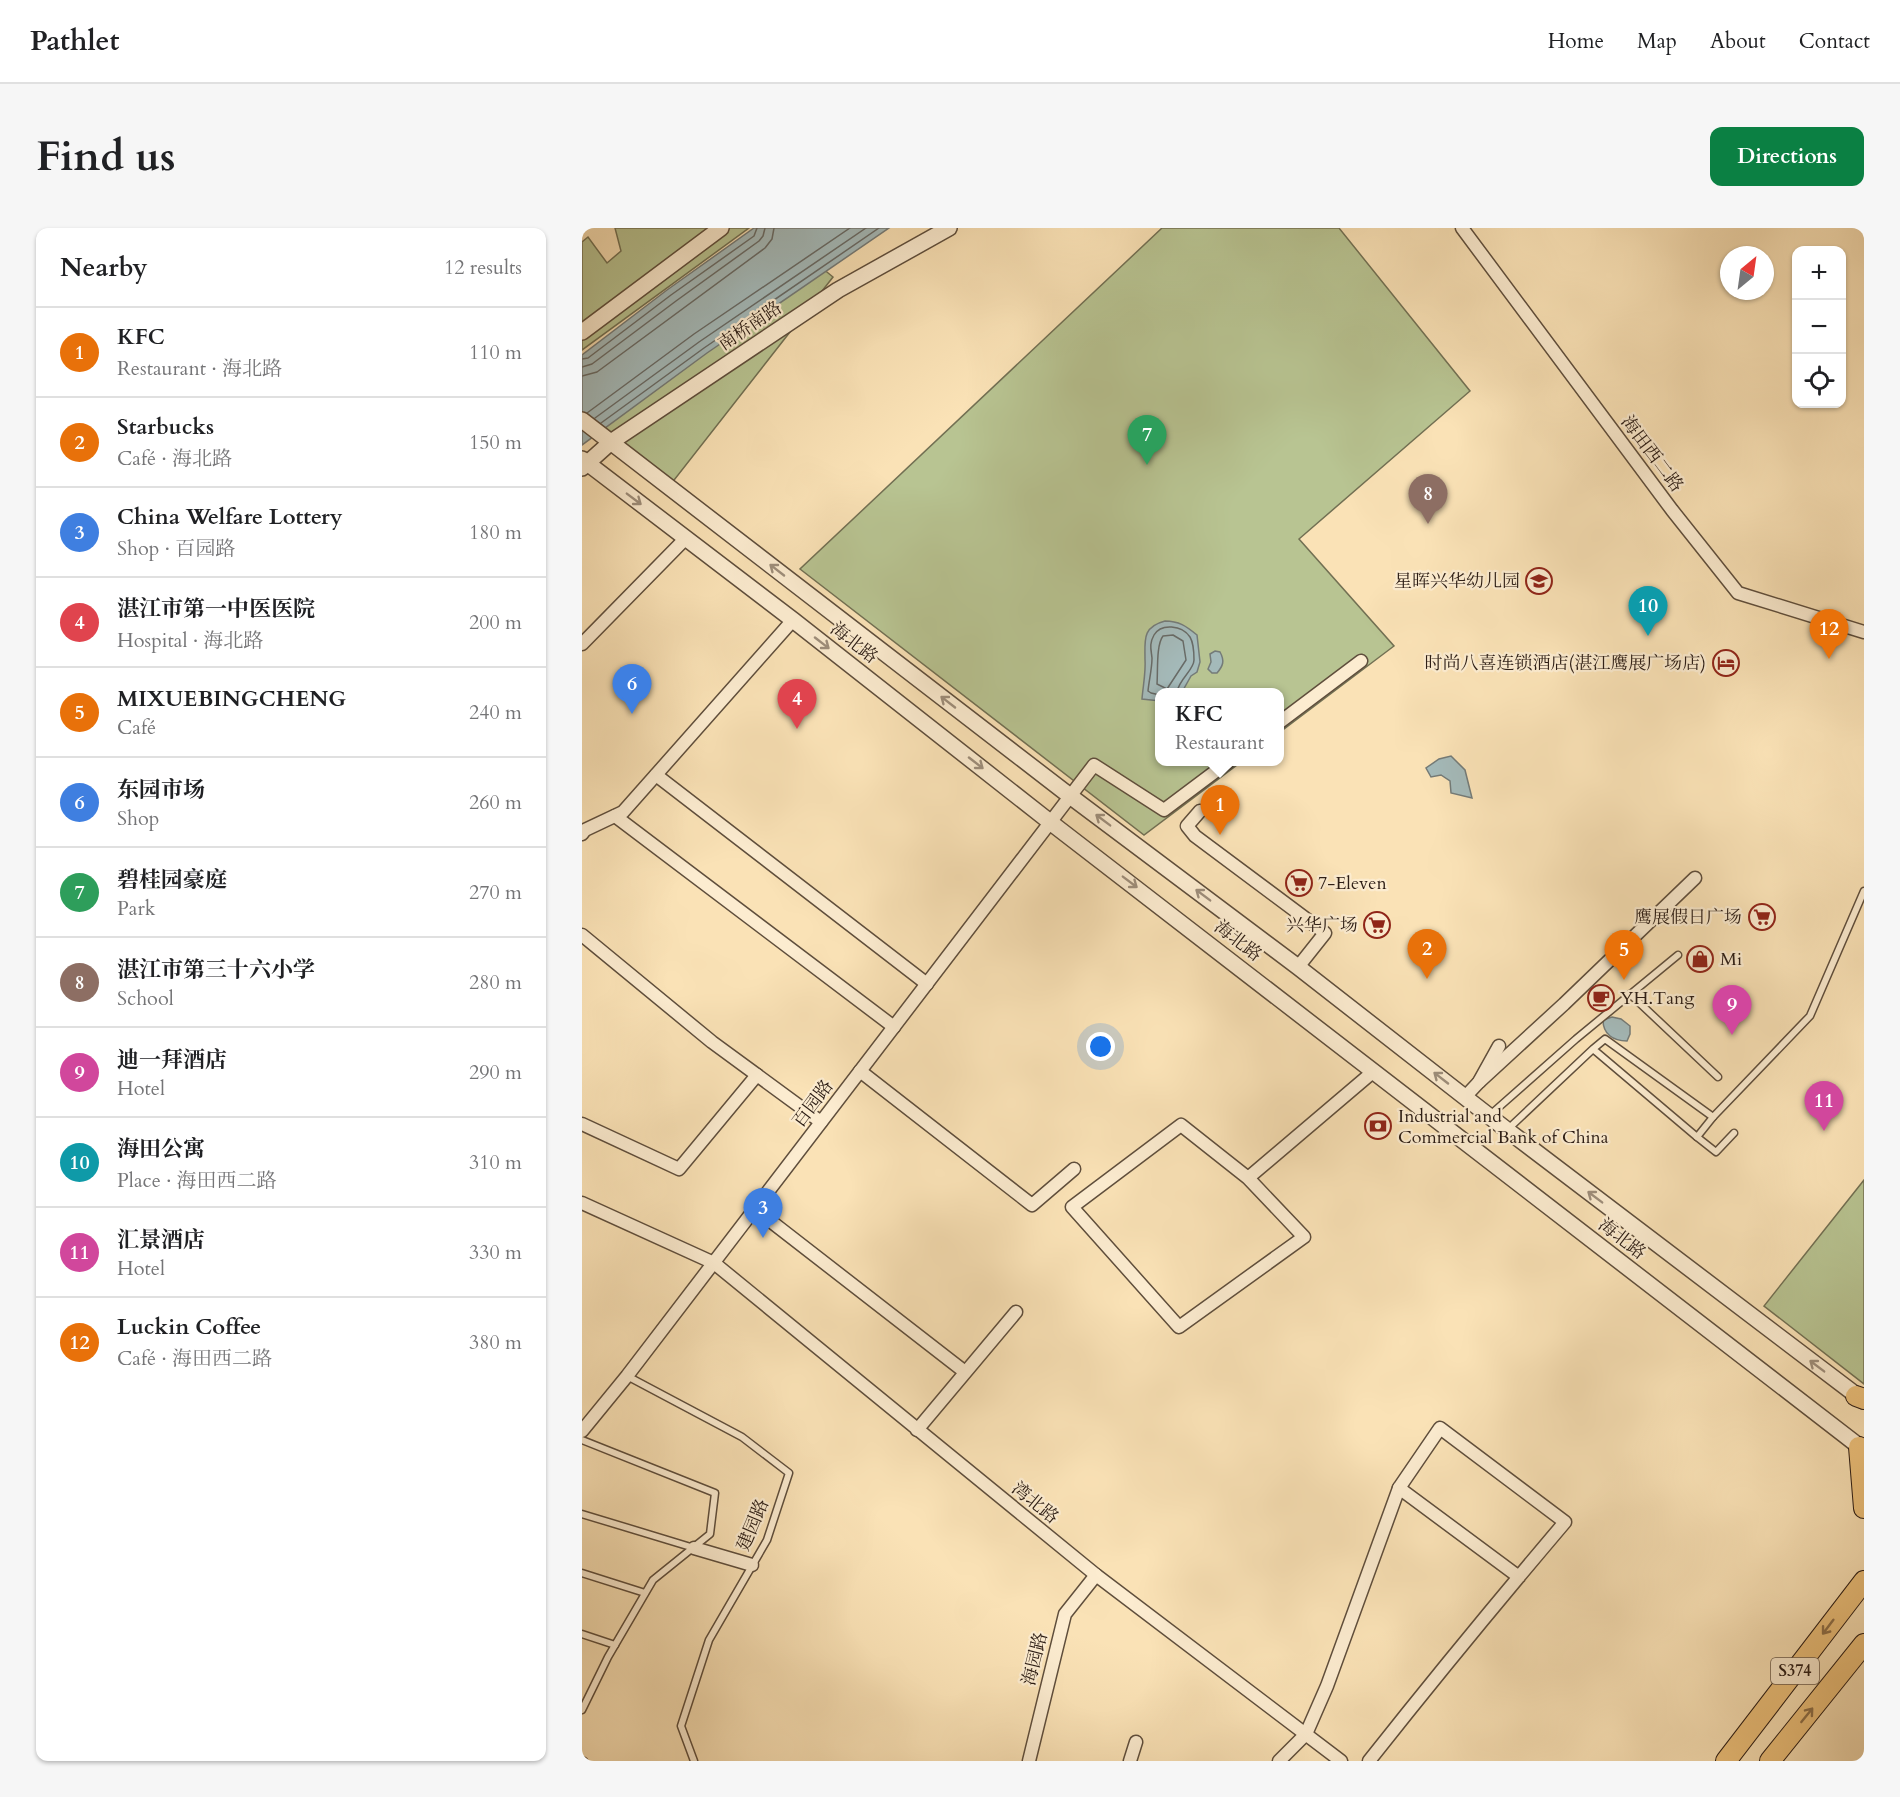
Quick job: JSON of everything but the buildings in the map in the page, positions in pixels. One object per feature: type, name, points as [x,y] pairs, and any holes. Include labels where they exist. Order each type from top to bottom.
[{"type":"main road","points":[[1862,1448],[1864,1508]]},
{"type":"main road","name":"S374","points":[[1726,1761],[1864,1581]]},
{"type":"main road","name":"S374","points":[[1770,1761],[1864,1644]]},
{"type":"street","points":[[582,332],[721,228]]},
{"type":"street","name":"南桥南路","points":[[584,463],[611,442],[838,290],[948,228]]},
{"type":"street","name":"海田西二路","points":[[1462,228],[1672,510],[1738,593],[1864,632]]},
{"type":"street","name":"海北路","points":[[582,420],[1070,796],[1298,967],[1507,1130],[1861,1399]]},
{"type":"street","name":"海北路","points":[[584,463],[793,620],[1050,822],[1862,1448]]},
{"type":"street","points":[[582,644],[686,538]]},
{"type":"street","points":[[582,834],[585,830],[623,812],[793,620]]},
{"type":"street","points":[[1284,719],[1361,661]]},
{"type":"street","name":"百园路","points":[[582,1431],[714,1263],[1094,765],[1164,810],[1223,766]]},
{"type":"street","points":[[656,775],[927,984]]},
{"type":"street","points":[[1200,811],[1187,826],[1195,836],[1325,933],[1298,967]]},
{"type":"street","points":[[615,816],[894,1027]]},
{"type":"street","points":[[1465,1096],[1695,879]]},
{"type":"street","points":[[582,935],[712,1042],[821,1122]]},
{"type":"street","points":[[1479,1082],[1499,1046]]},
{"type":"street","points":[[860,1071],[1032,1204],[1074,1169]]},
{"type":"street","points":[[1248,1178],[1374,1071]]},
{"type":"street","points":[[582,1124],[679,1169],[757,1075]]},
{"type":"street","points":[[1181,1125],[1248,1178],[1304,1237],[1179,1327],[1072,1207],[1181,1125]]},
{"type":"street","name":"湾北路","points":[[582,1203],[714,1263],[1096,1575],[1341,1761]]},
{"type":"street","points":[[755,1209],[965,1372]]},
{"type":"street","points":[[917,1430],[1016,1312]]},
{"type":"street","points":[[1279,1761],[1306,1734],[1327,1686],[1399,1488],[1440,1428],[1565,1522],[1369,1761]]},
{"type":"street","points":[[1399,1488],[1519,1577]]},
{"type":"street","points":[[694,1548],[752,1565]]},
{"type":"street","name":"海园路","points":[[1029,1761],[1065,1614],[1096,1575]]},
{"type":"street","points":[[1130,1761],[1136,1742]]},
{"type":"lane","points":[[1697,1137],[1713,1117],[1810,1016],[1864,891]]},
{"type":"lane","points":[[1489,1116],[1575,1039],[1678,955]]},
{"type":"lane","points":[[1630,994],[1718,1077]]},
{"type":"lane","points":[[1507,1130],[1605,1039],[1713,1117]]},
{"type":"lane","points":[[1593,1049],[1716,1152],[1734,1133]]},
{"type":"lane","name":"建园路","points":[[627,1376],[742,1437],[789,1473],[767,1540],[709,1640],[681,1726],[694,1761]]},
{"type":"lane","points":[[582,1440],[715,1493],[710,1534],[652,1580],[583,1705]]},
{"type":"lane","points":[[582,1514],[694,1548]]},
{"type":"lane","points":[[582,1573],[645,1593]]},
{"type":"lane","points":[[582,1634],[615,1645]]},
{"type":"green space","points":[[615,228],[749,228],[582,350],[582,242],[588,237],[607,263],[621,251]]},
{"type":"green space","points":[[1162,228],[1339,228],[1470,391],[1299,539],[1394,646],[1284,729],[1284,688],[1155,688],[1155,766],[1236,766],[1144,835],[800,569]]},
{"type":"green space","points":[[816,263],[833,277],[671,484],[585,417]]},
{"type":"green space","points":[[1864,1180],[1864,1384],[1764,1306]]},
{"type":"water","points":[[754,228],[889,228],[707,353],[582,445],[582,355],[667,290]]},
{"type":"water","points":[[1165,621],[1174,622],[1197,635],[1200,662],[1197,672],[1191,676],[1184,688],[1155,688],[1155,700],[1142,699],[1146,635],[1152,627]]},
{"type":"water","points":[[1215,651],[1220,652],[1223,663],[1217,673],[1212,673],[1208,669],[1211,662],[1210,654]]},
{"type":"water","points":[[1451,756],[1465,770],[1472,798],[1451,793],[1450,781],[1441,775],[1431,777],[1426,768],[1439,759]]},
{"type":"water","points":[[1612,1017],[1621,1019],[1630,1026],[1627,1041],[1617,1040],[1607,1033],[1603,1020]]},
{"type":"place","name":"碧桂园豪庭","points":[[1147,465]]},
{"type":"place","name":"湛江市第三十六小学","points":[[1428,524]]},
{"type":"place","name":"星晖兴华幼儿园","points":[[1539,581]]},
{"type":"place","name":"海田公寓","points":[[1648,636]]},
{"type":"place","name":"Luckin Coffee","points":[[1829,659]]},
{"type":"place","name":"时尚八喜连锁酒店(湛江鹰展广场店)","points":[[1726,663]]},
{"type":"place","name":"东园市场","points":[[632,714]]},
{"type":"place","name":"湛江市第一中医医院","points":[[797,729]]},
{"type":"place","name":"KFC","points":[[1220,835]]},
{"type":"place","name":"7-Eleven","points":[[1299,883]]},
{"type":"place","name":"鹰展假日广场","points":[[1762,917]]},
{"type":"place","name":"兴华广场","points":[[1377,925]]},
{"type":"place","name":"Mi","points":[[1700,959]]},
{"type":"place","name":"Starbucks","points":[[1427,979]]},
{"type":"place","name":"MIXUEBINGCHENG","points":[[1624,980]]},
{"type":"place","name":"YH.Tang","points":[[1601,998]]},
{"type":"place","name":"迪一拜酒店","points":[[1732,1035]]},
{"type":"place","name":"Industrial and Commercial Bank of China","points":[[1378,1126]]},
{"type":"place","name":"汇景酒店","points":[[1824,1131]]},
{"type":"place","name":"China Welfare Lottery","points":[[763,1238]]}]
